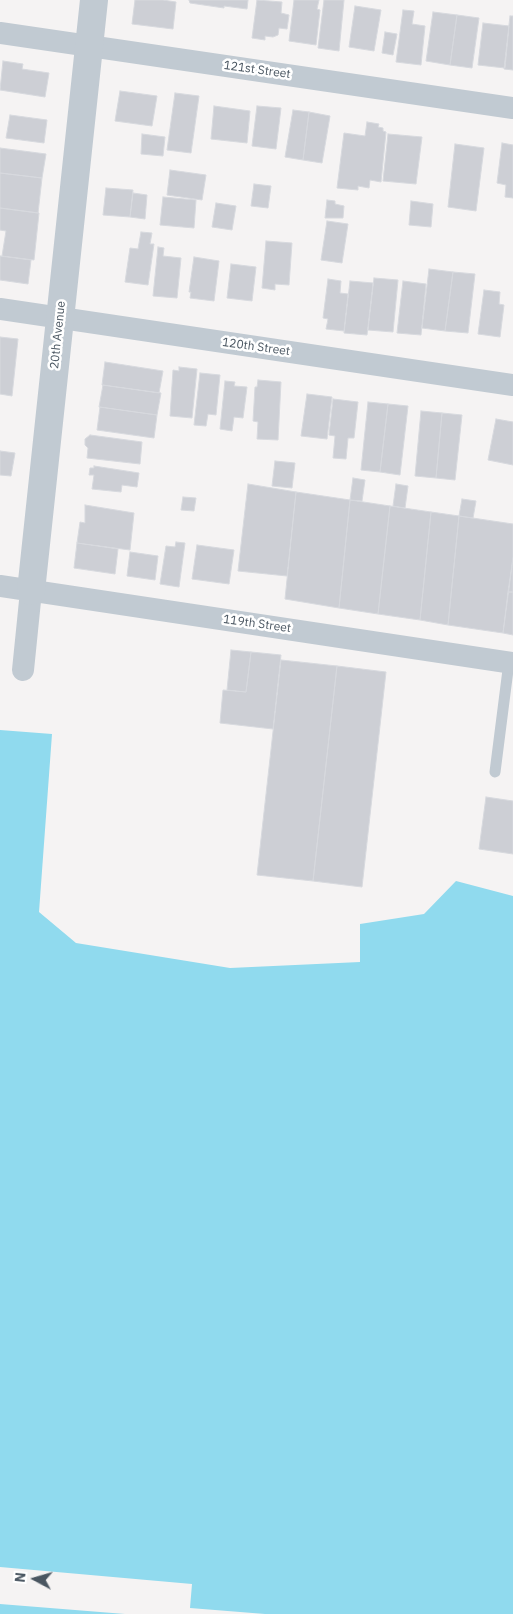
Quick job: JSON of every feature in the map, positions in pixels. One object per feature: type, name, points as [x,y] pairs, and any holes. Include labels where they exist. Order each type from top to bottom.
[{"type":"street","name":"20th Avenue","points":[[23,670],[94,0]]},
{"type":"street","name":"121st Street","points":[[0,33],[513,108]]},
{"type":"street","name":"120th Street","points":[[0,309],[513,385]]},
{"type":"street","name":"119th Street","points":[[0,586],[511,662]]},
{"type":"lane","points":[[495,772],[511,662]]},
{"type":"water","points":[[0,730],[52,734],[39,912],[76,943],[230,968],[360,962],[360,924],[424,914],[456,881],[513,896],[513,1614],[0,1614]]},
{"type":"pier","points":[[0,1567],[192,1584],[190,1608],[265,1614],[125,1614],[0,1604]]},
{"type":"building","points":[[135,0],[176,2],[173,29],[132,24]]},
{"type":"building","points":[[189,0],[248,0],[247,9],[190,3]]},
{"type":"building","points":[[257,0],[282,2],[281,13],[289,15],[287,29],[279,28],[278,35],[273,37],[265,36],[265,40],[252,38]]},
{"type":"building","points":[[294,0],[319,0],[317,9],[320,10],[316,45],[289,41]]},
{"type":"building","points":[[324,0],[344,0],[339,51],[318,48]]},
{"type":"building","points":[[355,6],[381,10],[374,51],[349,47]]},
{"type":"building","points":[[403,10],[414,11],[412,24],[425,26],[421,65],[396,62]]},
{"type":"building","points":[[433,12],[457,15],[450,65],[426,61]]},
{"type":"building","points":[[457,15],[479,18],[472,68],[450,65]]},
{"type":"building","points":[[510,16],[513,16],[513,70],[504,69]]},
{"type":"building","points":[[483,23],[509,26],[505,68],[478,65]]},
{"type":"building","points":[[385,32],[397,34],[393,55],[382,53]]},
{"type":"building","points":[[3,61],[23,64],[22,69],[49,73],[45,97],[0,90]]},
{"type":"building","points":[[120,91],[157,96],[152,126],[115,121]]},
{"type":"building","points":[[175,93],[199,96],[191,153],[167,150]]},
{"type":"building","points":[[214,106],[250,111],[247,143],[211,139]]},
{"type":"building","points":[[257,106],[281,108],[276,149],[252,146]]},
{"type":"building","points":[[293,110],[309,112],[303,160],[285,157]]},
{"type":"building","points":[[309,112],[330,116],[322,163],[303,160]]},
{"type":"building","points":[[10,115],[47,120],[44,143],[6,138]]},
{"type":"building","points":[[367,122],[379,124],[378,127],[383,128],[383,131],[386,132],[381,182],[370,180],[369,188],[358,186],[358,190],[337,188],[344,133],[365,136]]},
{"type":"building","points":[[142,134],[165,137],[163,156],[141,154]]},
{"type":"building","points":[[388,134],[422,137],[416,184],[383,181]]},
{"type":"building","points":[[502,143],[513,145],[513,198],[505,197],[506,185],[497,183]]},
{"type":"building","points":[[455,144],[484,148],[476,211],[448,207]]},
{"type":"building","points":[[0,148],[46,154],[42,178],[0,173]]},
{"type":"building","points":[[170,170],[206,175],[202,200],[167,195]]},
{"type":"building","points":[[0,173],[42,178],[38,213],[0,208]]},
{"type":"building","points":[[254,184],[271,186],[268,208],[251,206]]},
{"type":"building","points":[[106,188],[133,190],[130,217],[103,215]]},
{"type":"building","points":[[133,193],[147,195],[145,219],[130,217]]},
{"type":"building","points":[[163,197],[196,200],[194,228],[160,225]]},
{"type":"building","points":[[327,200],[335,201],[335,204],[344,206],[343,218],[325,218]]},
{"type":"building","points":[[411,201],[433,204],[431,227],[409,225]]},
{"type":"building","points":[[216,203],[236,206],[232,230],[212,227]]},
{"type":"building","points":[[0,208],[39,213],[34,260],[2,256],[6,231],[0,230]]},
{"type":"building","points":[[327,221],[348,224],[342,263],[321,260]]},
{"type":"building","points":[[141,232],[152,233],[150,244],[154,244],[148,285],[125,282],[130,248],[138,249]]},
{"type":"building","points":[[266,241],[292,243],[289,285],[275,284],[275,290],[262,288]]},
{"type":"building","points":[[158,247],[164,248],[163,256],[181,258],[177,298],[153,296]]},
{"type":"building","points":[[0,256],[31,260],[28,284],[0,280]]},
{"type":"building","points":[[194,257],[219,261],[214,301],[190,298],[191,292],[189,292]]},
{"type":"building","points":[[231,264],[256,267],[252,301],[227,298]]},
{"type":"building","points":[[429,269],[453,272],[445,331],[422,328]]},
{"type":"building","points":[[453,272],[475,274],[468,333],[445,331]]},
{"type":"building","points":[[374,278],[398,280],[393,332],[368,330]]},
{"type":"building","points":[[328,279],[341,281],[340,293],[348,294],[344,331],[326,329],[328,319],[323,318]]},
{"type":"building","points":[[350,281],[373,283],[367,335],[344,333]]},
{"type":"building","points":[[403,281],[426,284],[421,335],[397,333]]},
{"type":"building","points":[[484,290],[500,292],[499,304],[504,305],[500,337],[478,334]]},
{"type":"building","points":[[0,337],[18,339],[12,396],[0,394]]},
{"type":"building","points":[[105,362],[163,371],[159,393],[102,385]]},
{"type":"building","points":[[179,367],[197,369],[192,418],[170,416],[173,370],[179,371]]},
{"type":"building","points":[[200,373],[220,375],[216,415],[208,414],[206,426],[194,425]]},
{"type":"building","points":[[258,380],[281,382],[278,440],[257,439],[258,422],[253,421],[255,387],[257,387]]},
{"type":"building","points":[[225,381],[235,382],[234,386],[247,387],[243,418],[234,417],[232,431],[220,429]]},
{"type":"building","points":[[103,385],[161,393],[157,415],[99,407]]},
{"type":"building","points":[[307,394],[332,397],[327,439],[301,436]]},
{"type":"building","points":[[333,399],[358,402],[354,438],[348,438],[346,459],[333,458],[335,436],[329,435]]},
{"type":"building","points":[[368,402],[388,404],[380,472],[361,470]]},
{"type":"building","points":[[388,404],[408,406],[400,475],[380,472]]},
{"type":"building","points":[[100,407],[157,415],[154,438],[97,430]]},
{"type":"building","points":[[421,411],[442,413],[436,478],[415,476]]},
{"type":"building","points":[[442,413],[462,415],[455,480],[436,478]]},
{"type":"building","points":[[496,419],[513,422],[513,465],[488,460]]},
{"type":"building","points":[[90,435],[142,442],[140,464],[87,458],[88,448],[85,445],[85,439]]},
{"type":"building","points":[[0,451],[15,453],[11,476],[0,475]]},
{"type":"building","points":[[275,461],[295,463],[292,488],[272,486]]},
{"type":"building","points":[[94,466],[139,473],[137,487],[122,485],[121,492],[92,489],[94,475],[89,475],[90,468],[94,468]]},
{"type":"building","points":[[353,478],[365,480],[362,501],[350,500]]},
{"type":"building","points":[[248,484],[296,492],[287,576],[238,571]]},
{"type":"building","points":[[396,484],[408,486],[405,508],[393,506]]},
{"type":"building","points":[[296,492],[350,500],[339,608],[285,599]]},
{"type":"building","points":[[183,497],[196,498],[194,511],[181,510]]},
{"type":"building","points":[[462,499],[476,501],[473,518],[459,516]]},
{"type":"building","points":[[350,500],[390,506],[378,614],[339,608]]},
{"type":"building","points":[[85,505],[134,513],[130,550],[77,543],[80,522],[85,523]]},
{"type":"building","points":[[390,506],[431,512],[420,620],[378,614]]},
{"type":"building","points":[[431,512],[459,516],[448,625],[420,620]]},
{"type":"building","points":[[459,516],[513,524],[513,558],[503,633],[448,625]]},
{"type":"building","points":[[176,542],[185,543],[179,587],[160,584],[166,546],[175,547]]},
{"type":"building","points":[[77,543],[118,549],[115,574],[74,568]]},
{"type":"building","points":[[197,545],[234,550],[229,584],[192,579]]},
{"type":"building","points":[[130,552],[158,556],[155,580],[127,576]]},
{"type":"building","points":[[513,558],[513,592],[508,592]]},
{"type":"building","points":[[508,592],[513,592],[513,635],[503,633]]},
{"type":"building","points":[[231,650],[251,652],[246,692],[227,690]]},
{"type":"building","points":[[251,652],[281,655],[273,729],[220,723],[223,690],[246,692]]},
{"type":"building","points":[[281,660],[337,666],[313,881],[257,875]]},
{"type":"building","points":[[337,666],[386,672],[362,887],[313,881]]},
{"type":"building","points":[[486,797],[513,801],[513,854],[479,849]]}]
